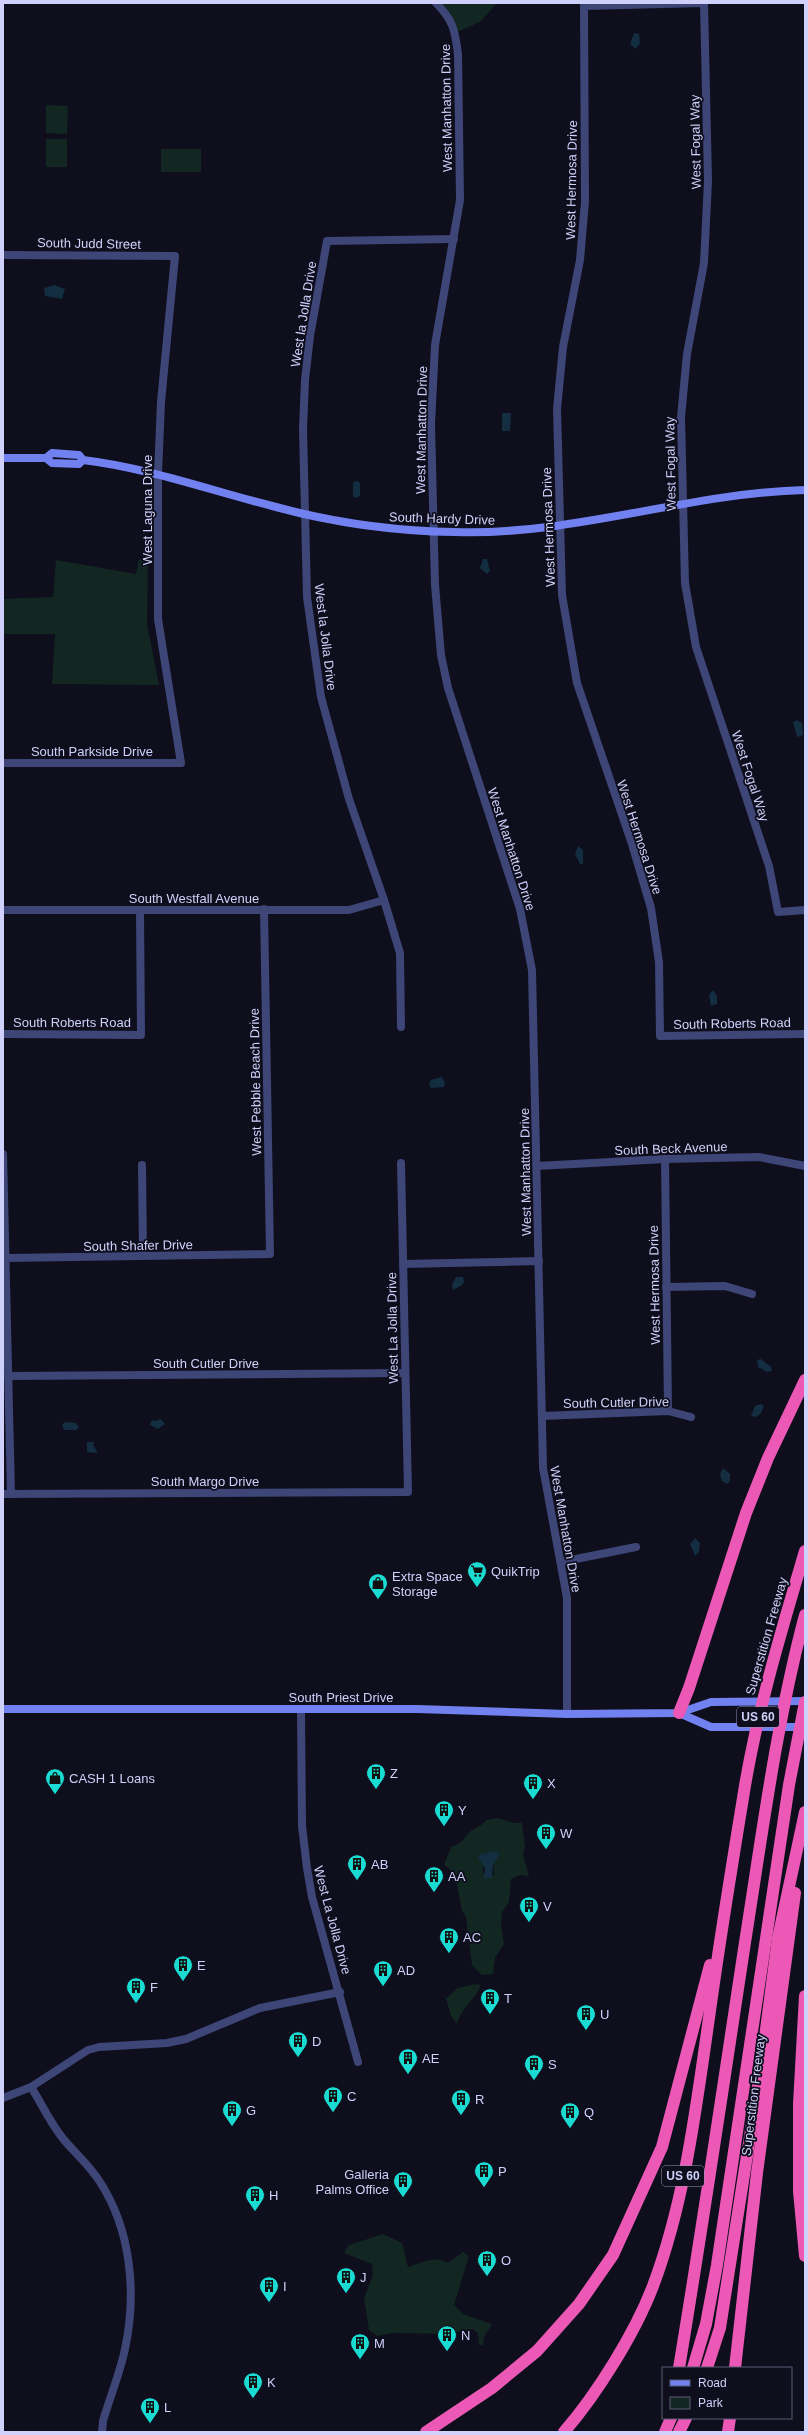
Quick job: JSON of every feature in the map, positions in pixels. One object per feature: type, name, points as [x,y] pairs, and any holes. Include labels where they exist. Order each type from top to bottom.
[{"type":"highway","points":[[679,1713],[689,1688],[746,1513],[768,1458],[805,1380]]},
{"type":"highway","name":"Superstition Freeway","points":[[728,1894],[743,1796],[758,1720],[779,1640],[805,1551]]},
{"type":"highway","points":[[679,2367],[717,2140],[768,1790],[781,1717],[805,1615]]},
{"type":"highway","points":[[692,2367],[706,2324],[789,1784],[805,1702]]},
{"type":"highway","points":[[707,2367],[720,2328],[760,2068],[778,1938],[805,1812]]},
{"type":"highway","name":"Superstition Freeway","points":[[735,2367],[782,1978],[805,1827]]},
{"type":"highway","points":[[426,2432],[492,2388],[537,2351],[579,2304],[613,2255],[662,2147],[728,1894]]},
{"type":"highway","name":"US 60","points":[[564,2432],[596,2388],[627,2339],[653,2287],[670,2232],[685,2167],[697,2103],[728,1894]]},
{"type":"highway","points":[[805,1996],[799,2104],[799,2192],[805,2256]]},
{"type":"highway","points":[[665,2432],[672,2419]]},
{"type":"highway","points":[[672,2419],[672,2432]]},
{"type":"highway","points":[[680,2432],[686,2419]]},
{"type":"highway","points":[[728,2432],[730,2419]]},
{"type":"main road","name":"South Hardy Drive","points":[[3,458],[46,458],[52,463],[79,464],[83,460],[158,474],[305,514],[366,526],[433,532],[494,532],[559,526],[742,493],[805,490]]},
{"type":"main road","name":"South Priest Drive","points":[[3,1709],[417,1709],[567,1714],[679,1713],[711,1702],[805,1702]]},
{"type":"main road","name":"South Priest Drive","points":[[679,1713],[711,1727],[805,1727]]},
{"type":"street","name":"West Manhatton Drive","points":[[436,3],[449,16],[455,33],[458,54],[460,200],[435,345],[431,424],[435,585],[441,655],[448,688],[520,908],[529,943],[534,992],[542,1416],[545,1489],[561,1562],[567,1598],[567,1714]]},
{"type":"street","name":"West Hermosa Drive","points":[[660,1036],[659,962],[651,908],[632,844],[577,683],[562,595],[557,408],[563,347],[580,260],[585,202],[584,6],[703,3]]},
{"type":"street","name":"West Fogal Way","points":[[703,3],[708,181],[704,263],[687,354],[681,417],[685,583],[696,647],[769,866],[778,912],[805,910]]},
{"type":"street","name":"West la Jolla Drive","points":[[401,1027],[400,953],[384,900],[349,799],[321,697],[307,597],[305,514],[305,380],[310,336],[327,241],[454,239]]},
{"type":"street","name":"South Judd Street","points":[[3,255],[175,256]]},
{"type":"street","name":"West Laguna Drive","points":[[175,256],[164,363],[158,474],[158,619],[181,763]]},
{"type":"street","name":"South Parkside Drive","points":[[3,763],[181,763]]},
{"type":"street","name":"South Westfall Avenue","points":[[3,910],[349,910],[384,900]]},
{"type":"street","name":"West Pebble Beach Drive","points":[[264,909],[270,1254]]},
{"type":"street","name":"South Roberts Road","points":[[3,1034],[141,1035],[140,910]]},
{"type":"street","name":"South Roberts Road","points":[[660,1036],[805,1034]]},
{"type":"street","points":[[3,1154],[8,1376],[7,1494]]},
{"type":"street","name":"South Beck Avenue","points":[[537,1166],[665,1159],[759,1157],[805,1166]]},
{"type":"street","name":"West Hermosa Drive","points":[[665,1159],[668,1412]]},
{"type":"street","name":"West La Jolla Drive","points":[[401,1163],[408,1492]]},
{"type":"street","points":[[142,1166],[143,1256]]},
{"type":"street","name":"South Shafer Drive","points":[[6,1258],[270,1254]]},
{"type":"street","points":[[403,1264],[539,1261]]},
{"type":"street","points":[[666,1287],[725,1286],[752,1294]]},
{"type":"street","name":"South Cutler Drive","points":[[8,1376],[405,1373]]},
{"type":"street","name":"South Cutler Drive","points":[[542,1416],[668,1412],[691,1417]]},
{"type":"street","name":"South Margo Drive","points":[[7,1494],[408,1492]]},
{"type":"street","points":[[561,1562],[636,1548]]},
{"type":"street","name":"West La Jolla Drive","points":[[301,1710],[302,1826],[307,1868],[312,1897],[340,1992],[358,2062]]},
{"type":"street","points":[[3,2098],[31,2087],[88,2050],[98,2047],[168,2044],[186,2039],[260,2008],[340,1992]]},
{"type":"street","points":[[31,2087],[64,2140],[91,2167],[104,2189],[120,2225],[128,2256],[130,2289],[125,2348],[102,2432]]},
{"type":"green space","points":[[436,3],[497,3],[480,22],[455,33]]},
{"type":"green space","points":[[46,105],[68,106],[67,134],[46,133]]},
{"type":"green space","points":[[46,139],[67,139],[67,167],[46,167]]},
{"type":"green space","points":[[161,149],[201,149],[201,172],[161,172]]},
{"type":"green space","points":[[139,559],[148,563],[147,624],[159,685],[52,684],[55,634],[3,634],[3,599],[53,597],[56,560],[136,574]]},
{"type":"green space","points":[[497,1818],[514,1823],[522,1823],[525,1847],[523,1855],[529,1876],[520,1875],[511,1879],[509,1902],[502,1912],[501,1924],[504,1944],[495,1958],[493,1974],[482,1975],[472,1965],[466,1917],[462,1911],[457,1885],[449,1868],[444,1865],[451,1847],[461,1842],[471,1831],[483,1824],[486,1820]],"holes":[[[493,1851],[494,1875],[483,1873],[484,1853]]]},
{"type":"green space","points":[[475,1984],[481,1985],[462,2013],[457,2024],[451,2016],[445,1995],[447,1998],[458,1988]]},
{"type":"green space","points":[[383,2234],[402,2243],[408,2267],[433,2260],[448,2263],[463,2252],[469,2256],[454,2305],[463,2314],[492,2324],[484,2337],[483,2346],[479,2345],[478,2333],[473,2329],[447,2334],[392,2333],[377,2336],[369,2330],[364,2298],[373,2275],[372,2264],[344,2253],[349,2245]]},
{"type":"water","points":[[634,33],[639,34],[640,43],[636,49],[630,44]]},
{"type":"water","points":[[55,285],[65,289],[62,299],[45,296],[44,288]]},
{"type":"water","points":[[502,413],[511,413],[510,431],[502,431]]},
{"type":"water","points":[[357,481],[360,483],[360,496],[356,498],[353,496],[353,482]]},
{"type":"water","points":[[483,559],[487,559],[490,571],[487,574],[480,568]]},
{"type":"water","points":[[797,720],[802,723],[803,735],[797,737],[793,722]]},
{"type":"water","points":[[578,846],[583,850],[583,864],[580,864],[575,854]]},
{"type":"water","points":[[713,990],[717,996],[717,1004],[711,1006],[709,995]]},
{"type":"water","points":[[441,1077],[445,1082],[444,1087],[431,1088],[429,1084],[431,1080]]},
{"type":"water","points":[[456,1277],[463,1277],[464,1282],[462,1285],[453,1290],[452,1285]]},
{"type":"water","points":[[761,1359],[771,1367],[772,1371],[767,1372],[758,1367],[757,1360]]},
{"type":"water","points":[[761,1404],[764,1406],[761,1413],[756,1417],[751,1416],[755,1406]]},
{"type":"water","points":[[161,1419],[165,1424],[158,1429],[150,1425],[152,1420],[156,1421]]},
{"type":"water","points":[[65,1422],[76,1423],[79,1427],[76,1430],[64,1430],[62,1425]]},
{"type":"water","points":[[87,1442],[94,1442],[93,1445],[98,1453],[87,1452]]},
{"type":"water","points":[[723,1468],[730,1474],[730,1481],[727,1484],[722,1481],[720,1474]]},
{"type":"water","points":[[695,1538],[700,1543],[699,1552],[695,1556],[690,1544]]},
{"type":"water","points":[[493,1851],[499,1853],[499,1856],[493,1864],[492,1878],[486,1879],[484,1878],[485,1868],[478,1858],[481,1854]]},
{"type":"place","name":"QuikTrip","points":[[477,1588]]},
{"type":"place","name":"Extra Space Storage","points":[[378,1600]]},
{"type":"place","name":"Z","points":[[376,1790]]},
{"type":"place","name":"CASH 1 Loans","points":[[55,1795]]},
{"type":"place","name":"X","points":[[533,1800]]},
{"type":"place","name":"Y","points":[[444,1827]]},
{"type":"place","name":"W","points":[[546,1850]]},
{"type":"place","name":"AB","points":[[357,1881]]},
{"type":"place","name":"AA","points":[[434,1893]]},
{"type":"place","name":"V","points":[[529,1923]]},
{"type":"place","name":"AC","points":[[449,1954]]},
{"type":"place","name":"E","points":[[183,1982]]},
{"type":"place","name":"AD","points":[[383,1987]]},
{"type":"place","name":"F","points":[[136,2004]]},
{"type":"place","name":"T","points":[[490,2015]]},
{"type":"place","name":"U","points":[[586,2031]]},
{"type":"place","name":"D","points":[[298,2058]]},
{"type":"place","name":"AE","points":[[408,2075]]},
{"type":"place","name":"S","points":[[534,2081]]},
{"type":"place","name":"C","points":[[333,2113]]},
{"type":"place","name":"R","points":[[461,2116]]},
{"type":"place","name":"G","points":[[232,2127]]},
{"type":"place","name":"Q","points":[[570,2129]]},
{"type":"place","name":"P","points":[[484,2188]]},
{"type":"place","name":"Galleria Palms Office","points":[[403,2198]]},
{"type":"place","name":"H","points":[[255,2212]]},
{"type":"place","name":"O","points":[[487,2277]]},
{"type":"place","name":"J","points":[[346,2294]]},
{"type":"place","name":"I","points":[[269,2303]]},
{"type":"place","name":"N","points":[[447,2352]]},
{"type":"place","name":"M","points":[[360,2360]]},
{"type":"place","name":"K","points":[[253,2399]]},
{"type":"place","name":"L","points":[[150,2424]]}]
